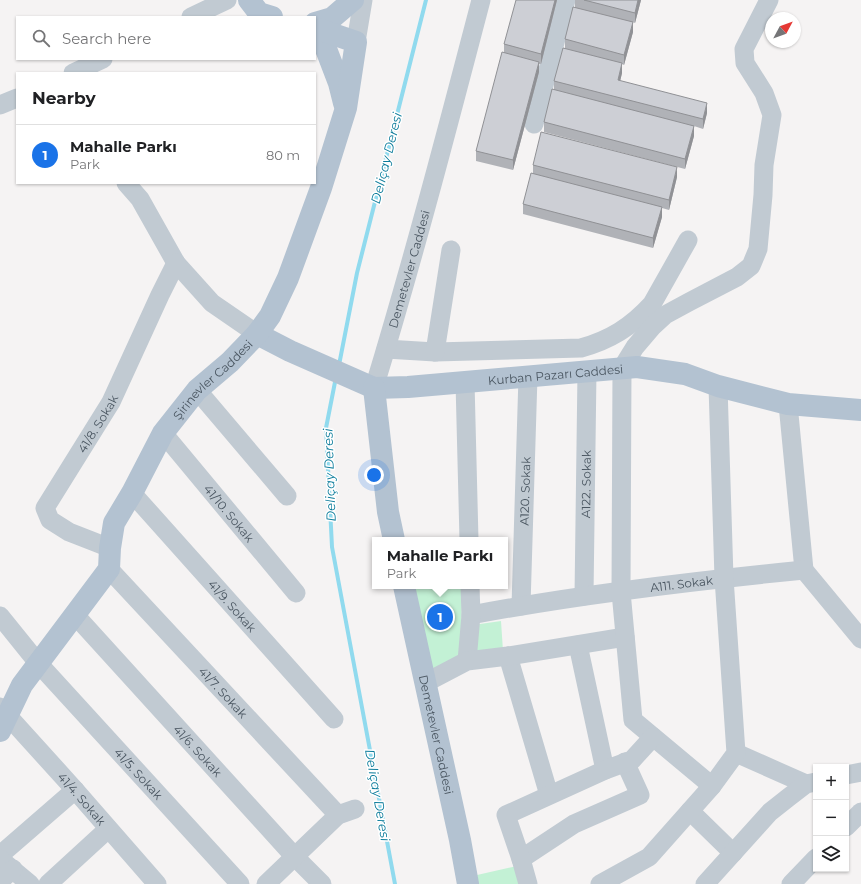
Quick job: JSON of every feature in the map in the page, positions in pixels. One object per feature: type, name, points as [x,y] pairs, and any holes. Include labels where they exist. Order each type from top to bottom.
[{"type":"main road","points":[[249,0],[259,13],[269,16]]},
{"type":"main road","points":[[316,23],[332,18],[353,0]]},
{"type":"main road","points":[[316,28],[356,42]]},
{"type":"main road","points":[[316,37],[326,49],[339,83],[346,108]]},
{"type":"main road","name":"Şirinevler Caddesi","points":[[110,569],[110,548],[114,524],[163,434],[197,390],[230,362],[257,334],[270,316],[288,278],[321,188],[346,108],[356,42]]},
{"type":"main road","name":"Kurban Pazarı Caddesi","points":[[257,334],[290,351],[369,386],[408,387],[637,367],[685,374],[718,386],[788,404],[861,410]]},
{"type":"main road","name":"Demetevler Caddesi","points":[[369,386],[388,512],[393,537]]},
{"type":"main road","points":[[2,718],[22,685],[110,569]]},
{"type":"main road","name":"Demetevler Caddesi","points":[[405,589],[468,884]]},
{"type":"street","points":[[193,16],[227,0]]},
{"type":"street","points":[[356,42],[364,0]]},
{"type":"street","name":"Demetevler Caddesi","points":[[369,386],[386,349],[401,300],[481,0]]},
{"type":"street","points":[[534,124],[566,0]]},
{"type":"street","points":[[712,786],[633,720],[621,592],[622,368],[635,347],[652,327],[665,316],[737,277],[750,266],[758,249],[763,196],[764,165],[772,115],[764,93],[745,64],[744,49],[769,0]]},
{"type":"street","points":[[75,72],[101,60]]},
{"type":"street","points":[[0,106],[16,98]]},
{"type":"street","points":[[127,184],[140,200],[176,263],[212,303],[257,334]]},
{"type":"street","points":[[386,349],[435,352],[581,348],[604,340],[615,335],[635,321],[652,304],[688,240]]},
{"type":"street","points":[[435,352],[451,250]]},
{"type":"street","name":"41/8. Sokak","points":[[110,548],[69,532],[50,520],[45,508],[111,402],[176,263]]},
{"type":"street","name":"A122. Sokak","points":[[584,596],[587,372]]},
{"type":"street","name":"A120. Sokak","points":[[521,606],[528,376]]},
{"type":"street","points":[[465,382],[469,537]]},
{"type":"street","points":[[600,884],[649,857],[712,786],[736,753],[724,578],[718,386]]},
{"type":"street","points":[[197,390],[287,496]]},
{"type":"street","points":[[788,404],[804,570],[861,639]]},
{"type":"street","name":"41/10. Sokak","points":[[163,434],[296,593]]},
{"type":"street","name":"41/9. Sokak","points":[[132,493],[334,719]]},
{"type":"street","name":"41/7. Sokak","points":[[110,569],[347,812],[294,856]]},
{"type":"street","name":"A111. Sokak","points":[[471,615],[584,596],[724,578],[804,570]]},
{"type":"street","points":[[467,661],[471,615],[470,589]]},
{"type":"street","name":"41/6. Sokak","points":[[75,615],[294,856],[322,884]]},
{"type":"street","name":"41/5. Sokak","points":[[0,616],[38,663],[240,884]]},
{"type":"street","points":[[425,683],[467,661],[508,656],[625,637]]},
{"type":"street","points":[[578,645],[605,770]]},
{"type":"street","points":[[508,656],[549,795]]},
{"type":"street","name":"41/4. Sokak","points":[[2,718],[75,790],[108,829],[147,881]]},
{"type":"street","points":[[528,884],[506,815],[605,770],[632,760],[653,737]]},
{"type":"street","points":[[736,753],[811,783]]},
{"type":"street","points":[[521,859],[574,824],[640,795],[625,762]]},
{"type":"street","points":[[849,774],[861,772]]},
{"type":"street","points":[[705,884],[770,812],[789,796],[811,783]]},
{"type":"street","points":[[0,855],[75,790]]},
{"type":"street","points":[[690,811],[733,852]]},
{"type":"street","points":[[849,824],[861,812]]},
{"type":"street","points":[[48,884],[108,829]]},
{"type":"street","points":[[266,884],[294,856]]},
{"type":"street","points":[[791,884],[813,861]]},
{"type":"street","points":[[4,870],[30,884]]},
{"type":"green space","points":[[413,589],[462,589],[461,662],[431,674]]},
{"type":"green space","points":[[501,621],[503,651],[475,652],[473,625]]},
{"type":"green space","points":[[517,866],[522,884],[478,884],[477,875]]},
{"type":"building","points":[[516,0],[555,0],[541,54],[504,44]]},
{"type":"building","points":[[584,0],[638,0],[635,13]]},
{"type":"building","points":[[573,7],[633,22],[624,55],[565,39]]},
{"type":"building","points":[[563,48],[622,63],[618,80],[707,103],[703,119],[554,81]]},
{"type":"building","points":[[502,52],[539,62],[513,160],[476,151]]},
{"type":"building","points":[[552,89],[694,126],[685,159],[544,122]]},
{"type":"building","points":[[541,132],[677,167],[669,200],[533,165]]},
{"type":"building","points":[[531,173],[662,207],[653,238],[523,204]]},
{"type":"waterway","name":"Deliçay Deresi","points":[[339,365],[357,273],[426,0]]},
{"type":"waterway","name":"Deliçay Deresi","points":[[336,377],[326,428],[332,547],[395,884]]},
{"type":"place","name":"Mahalle Parkı","points":[[440,617]]}]
